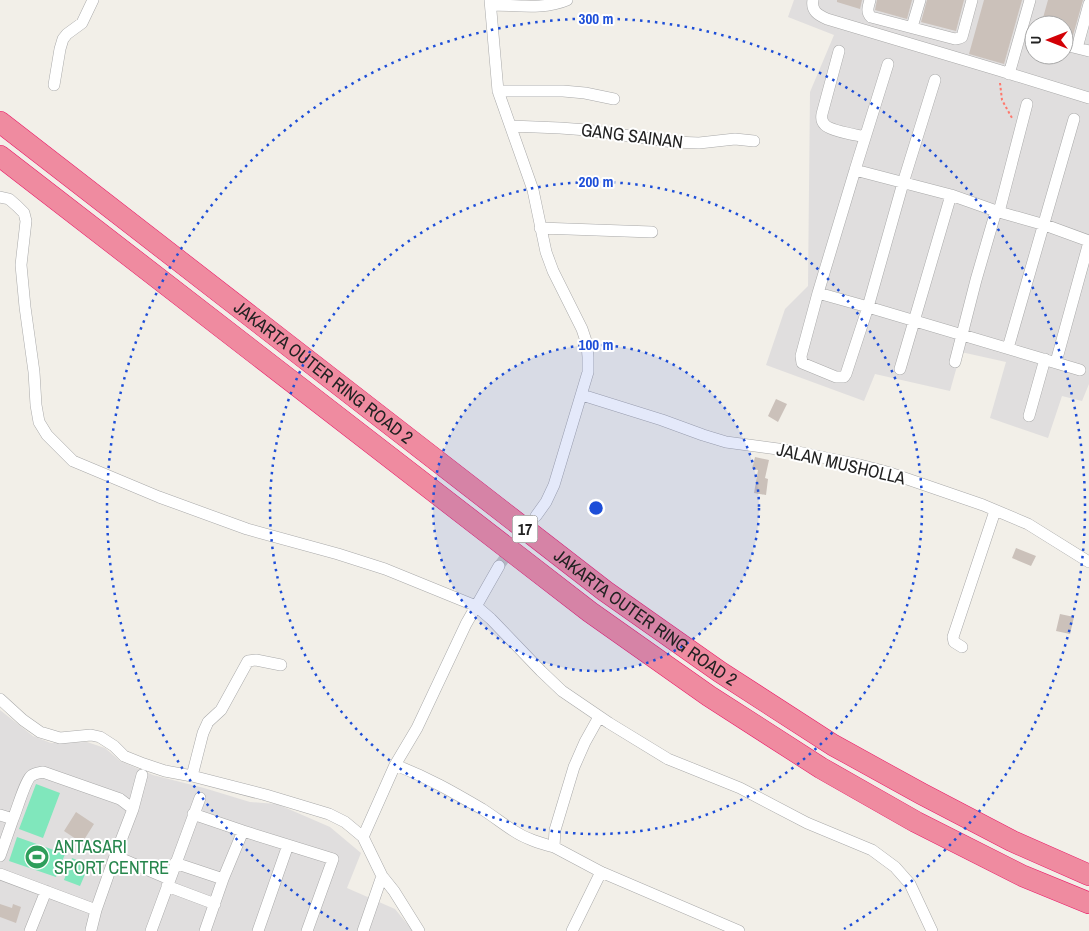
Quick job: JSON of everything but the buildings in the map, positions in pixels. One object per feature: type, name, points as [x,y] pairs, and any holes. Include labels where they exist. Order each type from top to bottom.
[{"type":"highway","name":"JAKARTA OUTER RING ROAD 2","points":[[0,122],[597,585],[720,672],[833,745],[922,794],[1012,841],[1089,875]]},
{"type":"highway","name":"JAKARTA OUTER RING ROAD 2","points":[[0,156],[590,612],[709,696],[821,768],[916,822],[1023,876],[1089,903]]},
{"type":"street","points":[[54,85],[60,49],[66,34],[82,23],[93,0]]},
{"type":"street","points":[[536,516],[546,502],[554,485],[582,395],[588,372],[587,344],[582,329],[546,252],[533,190],[498,91],[491,2],[549,5],[567,0]]},
{"type":"street","points":[[813,0],[814,11],[827,19],[1089,98]]},
{"type":"street","points":[[870,0],[867,11],[868,15],[872,17],[955,39],[960,38],[963,33],[972,0]]},
{"type":"street","points":[[912,27],[920,0]]},
{"type":"street","points":[[1004,72],[1030,0]]},
{"type":"street","points":[[1077,48],[1089,4]]},
{"type":"street","points":[[1074,47],[1089,51]]},
{"type":"street","points":[[839,52],[822,121],[830,128],[865,137]]},
{"type":"street","points":[[888,64],[818,293],[801,356],[802,363],[805,366],[836,377],[844,377],[846,374],[868,307],[903,183],[935,80]]},
{"type":"street","points":[[498,91],[537,90],[585,93],[614,98]]},
{"type":"street","points":[[955,362],[1027,104]]},
{"type":"street","points":[[1008,348],[1074,119]]},
{"type":"street","name":"GANG SAINAN","points":[[511,126],[587,130],[673,142],[699,143],[734,139],[754,141]]},
{"type":"street","points":[[855,170],[950,195],[998,212],[1044,225],[1089,242],[1051,361],[1029,416]]},
{"type":"street","points":[[900,369],[950,195]]},
{"type":"street","points":[[0,197],[9,199],[25,216],[26,223],[21,265],[39,422],[46,435],[73,461],[159,497],[246,529],[347,557],[476,606],[562,691],[599,717],[668,759],[740,788],[808,823],[872,850],[895,867],[910,884],[932,931]]},
{"type":"street","points":[[540,228],[652,232]]},
{"type":"street","points":[[818,293],[1080,370]]},
{"type":"street","name":"JALAN MUSHOLLA","points":[[582,395],[726,442],[793,451],[887,472],[1028,524],[1089,562]]},
{"type":"street","points":[[962,647],[954,642],[953,637],[995,511]]},
{"type":"street","points":[[363,837],[395,765],[417,728],[466,624],[499,566]]},
{"type":"street","points":[[192,776],[202,733],[208,722],[221,710],[248,661],[256,660],[281,665]]},
{"type":"street","points":[[0,699],[23,720],[40,732],[60,738],[91,735],[100,737],[114,746],[124,756],[165,771],[192,776],[266,796],[329,814],[345,822],[363,837],[382,876],[394,891],[419,931]]},
{"type":"street","points":[[554,847],[555,830],[574,767],[599,717]]},
{"type":"street","points":[[395,765],[422,775],[452,791],[490,814],[514,832],[531,840],[554,847],[600,872],[739,931]]},
{"type":"street","points":[[0,856],[31,775],[43,772],[120,800],[133,809]]},
{"type":"street","points":[[90,930],[133,809],[142,775]]},
{"type":"street","points":[[150,931],[200,798]]},
{"type":"street","points":[[193,814],[333,859],[307,931]]},
{"type":"street","points":[[0,815],[13,819]]},
{"type":"street","points":[[205,931],[223,879],[243,831]]},
{"type":"street","points":[[258,931],[288,845]]},
{"type":"street","points":[[115,856],[215,904]]},
{"type":"street","points":[[175,863],[223,879]]},
{"type":"street","points":[[572,931],[600,872]]},
{"type":"street","points":[[0,874],[96,910]]},
{"type":"street","points":[[363,931],[382,876]]},
{"type":"street","points":[[30,931],[46,891]]},
{"type":"path","points":[[1004,72],[1002,100],[1020,130]]},
{"type":"shaded area","points":[[794,0],[1089,0],[1089,384],[1082,401],[1062,396],[1048,438],[990,418],[1006,362],[961,352],[950,391],[875,374],[864,401],[766,365],[785,309],[808,286],[810,92],[834,35],[788,17]]},
{"type":"shaded area","points":[[0,710],[33,736],[51,743],[87,742],[105,748],[120,761],[153,775],[250,802],[277,804],[330,827],[361,853],[347,888],[395,909],[413,931],[0,931]]},
{"type":"green space","points":[[36,784],[60,793],[43,838],[19,829]]},
{"type":"green space","name":"ANTASARI SPORT CENTRE","points":[[17,837],[65,854],[56,877],[9,861]]},
{"type":"green space","points":[[72,858],[89,865],[80,886],[64,880]]},
{"type":"tunnel","points":[[499,566],[527,527]]},
{"type":"place","name":"ANTASARI SPORT CENTRE","points":[[37,857]]}]
